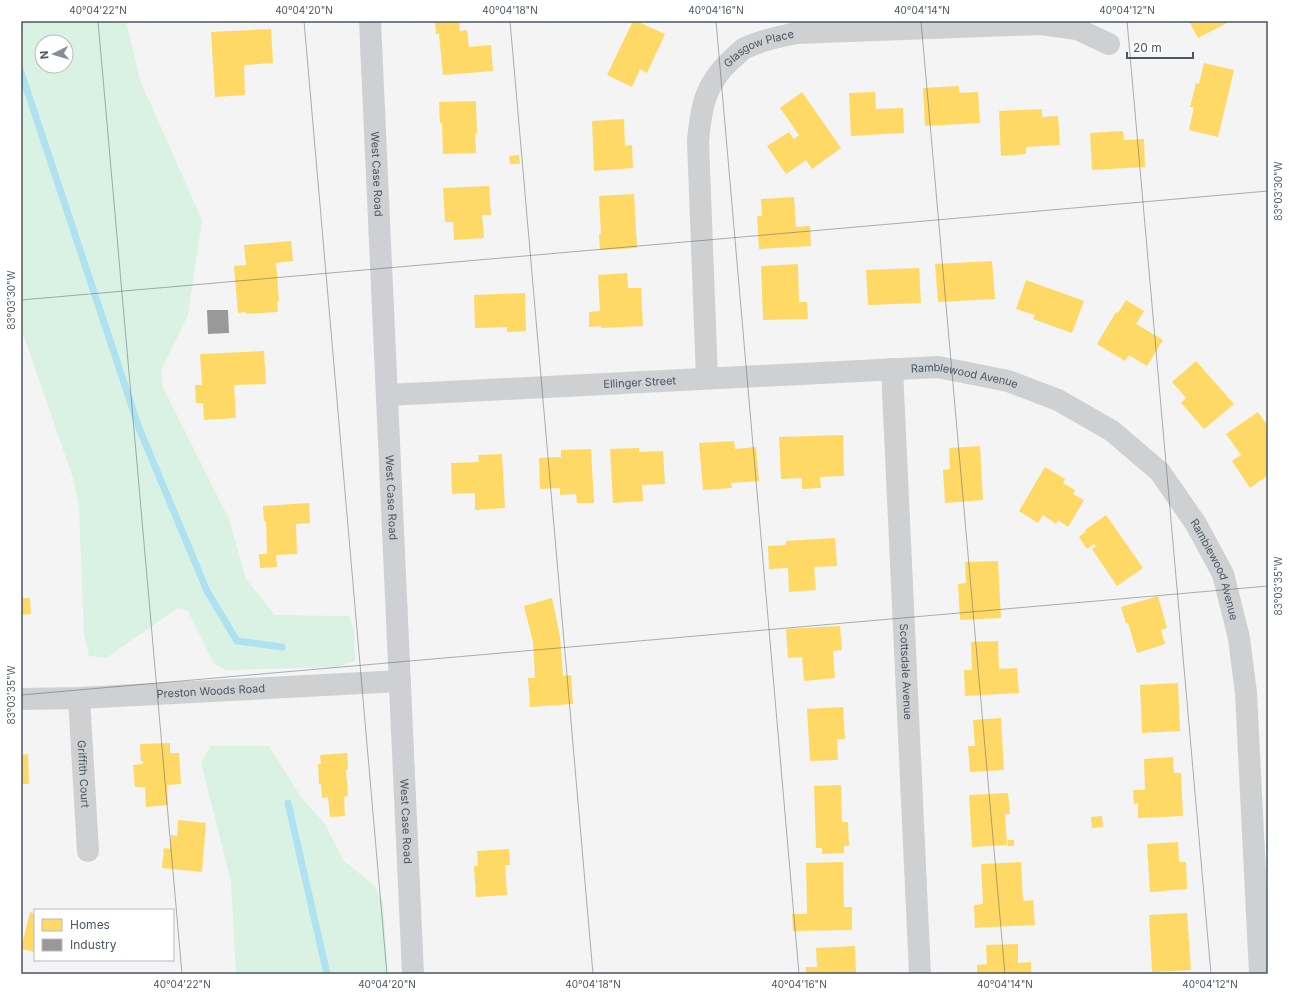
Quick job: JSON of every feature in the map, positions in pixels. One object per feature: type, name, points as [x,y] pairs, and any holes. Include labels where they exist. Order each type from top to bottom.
[{"type":"main road","name":"West Case Road","points":[[370,21],[413,974]]},
{"type":"street","name":"Glasgow Place","points":[[707,378],[698,141],[700,115],[708,88],[724,67],[744,49],[769,40],[796,33],[1041,24],[1077,29],[1109,44]]},
{"type":"street","name":"Ramblewood Avenue","points":[[892,369],[938,367],[1008,381],[1058,400],[1112,431],[1160,472],[1196,524],[1223,574],[1239,638],[1246,693],[1260,974]]},
{"type":"street","name":"Ellinger Street","points":[[388,395],[892,369]]},
{"type":"street","name":"Scottsdale Avenue","points":[[892,369],[920,974]]},
{"type":"street","name":"Preston Woods Road","points":[[21,699],[79,698],[400,681]]},
{"type":"street","name":"Griffith Court","points":[[79,698],[88,851]]},
{"type":"green space","points":[[21,21],[126,21],[140,80],[202,220],[188,315],[161,371],[163,387],[229,519],[246,579],[275,615],[349,616],[354,631],[355,661],[338,667],[227,670],[214,664],[188,611],[178,608],[106,658],[89,656],[84,635],[79,508],[73,478],[21,328]]},
{"type":"green space","points":[[210,746],[269,746],[301,797],[325,824],[344,861],[374,885],[383,902],[388,974],[236,974],[231,881],[201,763]]},
{"type":"building: Homes","points":[[435,21],[459,21],[460,31],[467,30],[469,47],[491,45],[493,71],[443,75],[439,34],[436,34]]},
{"type":"building: Homes","points":[[633,21],[665,34],[647,73],[640,69],[632,87],[607,75]]},
{"type":"building: Homes","points":[[1189,21],[1231,21],[1198,38]]},
{"type":"building: Homes","points":[[271,29],[273,63],[244,65],[245,95],[215,97],[211,32]]},
{"type":"building: Homes","points":[[1204,63],[1234,70],[1218,137],[1189,130],[1194,107],[1190,107],[1196,83],[1199,84]]},
{"type":"building: Homes","points":[[959,86],[959,93],[978,92],[980,123],[925,126],[923,88]]},
{"type":"building: Homes","points":[[802,92],[841,148],[812,169],[806,160],[786,174],[767,146],[789,132],[794,139],[799,135],[780,108]]},
{"type":"building: Homes","points":[[875,92],[876,109],[903,108],[904,133],[851,136],[849,93]]},
{"type":"building: Homes","points":[[476,101],[476,153],[443,154],[442,123],[440,123],[439,102]]},
{"type":"building: Homes","points":[[1042,109],[1042,117],[1058,116],[1060,145],[1026,147],[1026,154],[1001,156],[999,111]]},
{"type":"building: Homes","points":[[624,119],[625,146],[632,145],[633,168],[594,171],[592,121]]},
{"type":"building: Homes","points":[[1123,131],[1124,140],[1144,139],[1145,167],[1092,170],[1090,133]]},
{"type":"building: Homes","points":[[519,155],[520,164],[510,164],[509,156]]},
{"type":"building: Homes","points":[[489,186],[491,215],[482,215],[484,238],[454,240],[453,222],[445,222],[443,188]]},
{"type":"building: Homes","points":[[634,194],[637,248],[600,250],[599,234],[601,234],[599,196]]},
{"type":"building: Homes","points":[[794,197],[796,227],[810,226],[811,246],[759,249],[757,216],[762,216],[761,199]]},
{"type":"building: Homes","points":[[291,241],[293,261],[276,263],[279,301],[277,302],[278,312],[238,313],[234,266],[246,265],[244,245]]},
{"type":"building: Homes","points":[[992,261],[995,299],[938,302],[935,264]]},
{"type":"building: Homes","points":[[798,264],[799,302],[807,302],[808,319],[763,320],[761,266]]},
{"type":"building: Homes","points":[[919,268],[921,303],[868,305],[866,270]]},
{"type":"building: Homes","points":[[627,273],[628,288],[641,288],[643,326],[601,328],[601,326],[589,327],[589,312],[600,311],[598,275]]},
{"type":"building: Homes","points":[[1026,280],[1084,301],[1072,333],[1033,319],[1035,315],[1016,309]]},
{"type":"building: Homes","points":[[525,293],[526,331],[507,332],[507,327],[475,328],[474,295]]},
{"type":"building: Homes","points":[[1126,300],[1144,311],[1136,324],[1163,340],[1147,366],[1129,355],[1125,361],[1097,344],[1116,312],[1118,313]]},
{"type":"building: Homes","points":[[264,351],[266,384],[234,385],[236,418],[204,420],[203,403],[196,403],[195,385],[202,385],[200,354]]},
{"type":"building: Homes","points":[[1196,361],[1234,404],[1204,429],[1181,403],[1186,398],[1172,382]]},
{"type":"building: Homes","points":[[1258,412],[1268,426],[1268,475],[1250,488],[1232,461],[1241,455],[1226,434]]},
{"type":"building: Homes","points":[[843,435],[844,476],[820,477],[821,488],[802,489],[802,478],[781,479],[779,437]]},
{"type":"building: Homes","points":[[734,441],[735,449],[756,447],[759,481],[731,483],[732,488],[703,490],[699,443]]},
{"type":"building: Homes","points":[[980,446],[983,500],[945,503],[943,470],[950,469],[949,448]]},
{"type":"building: Homes","points":[[639,448],[639,452],[663,451],[665,484],[642,485],[643,501],[613,503],[610,449]]},
{"type":"building: Homes","points":[[591,449],[594,503],[577,503],[576,494],[560,495],[560,488],[540,489],[539,458],[561,457],[561,450]]},
{"type":"building: Homes","points":[[502,454],[505,508],[475,510],[475,493],[452,494],[451,463],[479,462],[478,455]]},
{"type":"building: Homes","points":[[1045,467],[1065,479],[1063,483],[1075,490],[1073,494],[1084,500],[1068,527],[1058,520],[1056,524],[1043,515],[1038,523],[1019,511]]},
{"type":"building: Homes","points":[[309,503],[310,523],[296,524],[297,554],[276,555],[277,567],[260,568],[259,554],[267,554],[266,521],[264,521],[263,506]]},
{"type":"building: Homes","points":[[1106,515],[1143,568],[1117,586],[1092,549],[1096,546],[1094,544],[1087,549],[1079,537],[1086,531],[1085,530]]},
{"type":"building: Homes","points":[[835,538],[837,566],[814,567],[816,590],[789,592],[788,568],[769,569],[768,546],[786,545],[786,541]]},
{"type":"building: Homes","points":[[998,561],[1001,618],[960,620],[958,584],[966,583],[965,562]]},
{"type":"building: Homes","points":[[1158,596],[1167,628],[1161,630],[1165,644],[1137,653],[1128,623],[1126,624],[1121,607]]},
{"type":"building: Homes","points":[[21,598],[30,598],[31,614],[21,615]]},
{"type":"building: Homes","points":[[552,598],[560,636],[563,676],[571,675],[573,704],[530,707],[528,678],[535,678],[533,642],[524,606]]},
{"type":"building: Homes","points":[[840,626],[842,650],[833,651],[835,678],[804,681],[802,657],[788,658],[786,629]]},
{"type":"building: Homes","points":[[998,641],[999,669],[1017,668],[1019,693],[965,696],[964,670],[972,670],[971,642]]},
{"type":"building: Homes","points":[[1178,683],[1180,731],[1142,733],[1140,685]]},
{"type":"building: Homes","points":[[843,707],[845,739],[837,739],[838,760],[810,761],[807,709]]},
{"type":"building: Homes","points":[[1001,718],[1004,770],[970,772],[968,746],[975,746],[973,720]]},
{"type":"building: Homes","points":[[170,743],[170,753],[179,753],[181,784],[167,785],[168,805],[146,807],[145,787],[135,787],[133,765],[143,764],[143,761],[141,761],[140,744]]},
{"type":"building: Homes","points":[[347,753],[348,769],[346,770],[348,796],[344,797],[345,816],[330,817],[328,797],[322,798],[321,784],[319,784],[318,764],[321,764],[320,755]]},
{"type":"building: Homes","points":[[28,754],[29,784],[21,784],[21,755]]},
{"type":"building: Homes","points":[[1173,757],[1174,773],[1181,773],[1183,816],[1138,818],[1138,803],[1134,804],[1133,790],[1145,790],[1144,759]]},
{"type":"building: Homes","points":[[841,785],[842,822],[848,822],[849,846],[844,846],[844,853],[822,854],[822,848],[816,848],[814,786]]},
{"type":"building: Homes","points":[[1008,793],[1010,814],[1005,814],[1007,845],[972,847],[969,795]]},
{"type":"building: Homes","points":[[1102,816],[1103,827],[1092,828],[1091,817]]},
{"type":"building: Homes","points":[[178,820],[206,823],[202,872],[162,868],[164,848],[170,849],[171,835],[177,836]]},
{"type":"building: Homes","points":[[1008,840],[1014,840],[1014,846],[1008,846]]},
{"type":"building: Homes","points":[[1178,842],[1179,862],[1186,862],[1187,889],[1150,892],[1147,844]]},
{"type":"building: Homes","points":[[509,849],[510,865],[505,865],[507,895],[476,897],[474,866],[478,866],[477,851]]},
{"type":"building: Homes","points":[[843,862],[844,907],[852,907],[852,930],[793,931],[792,914],[807,914],[806,863]]},
{"type":"building: Homes","points":[[1021,862],[1023,901],[1033,900],[1035,925],[975,928],[974,905],[983,904],[981,864]]},
{"type":"building: Homes","points":[[30,912],[34,914],[34,952],[21,949]]},
{"type":"building: Homes","points":[[1187,913],[1191,970],[1152,972],[1149,915]]},
{"type":"building: Homes","points":[[1018,944],[1018,963],[1031,962],[1031,974],[977,974],[977,965],[987,964],[986,945]]},
{"type":"building: Homes","points":[[855,946],[856,974],[806,974],[806,967],[817,967],[816,948]]},
{"type":"building: Industry","points":[[207,310],[228,310],[229,333],[208,334]]},
{"type":"waterway","points":[[21,72],[139,428],[207,591],[237,641],[282,647]]},
{"type":"waterway","points":[[288,803],[327,974]]}]
